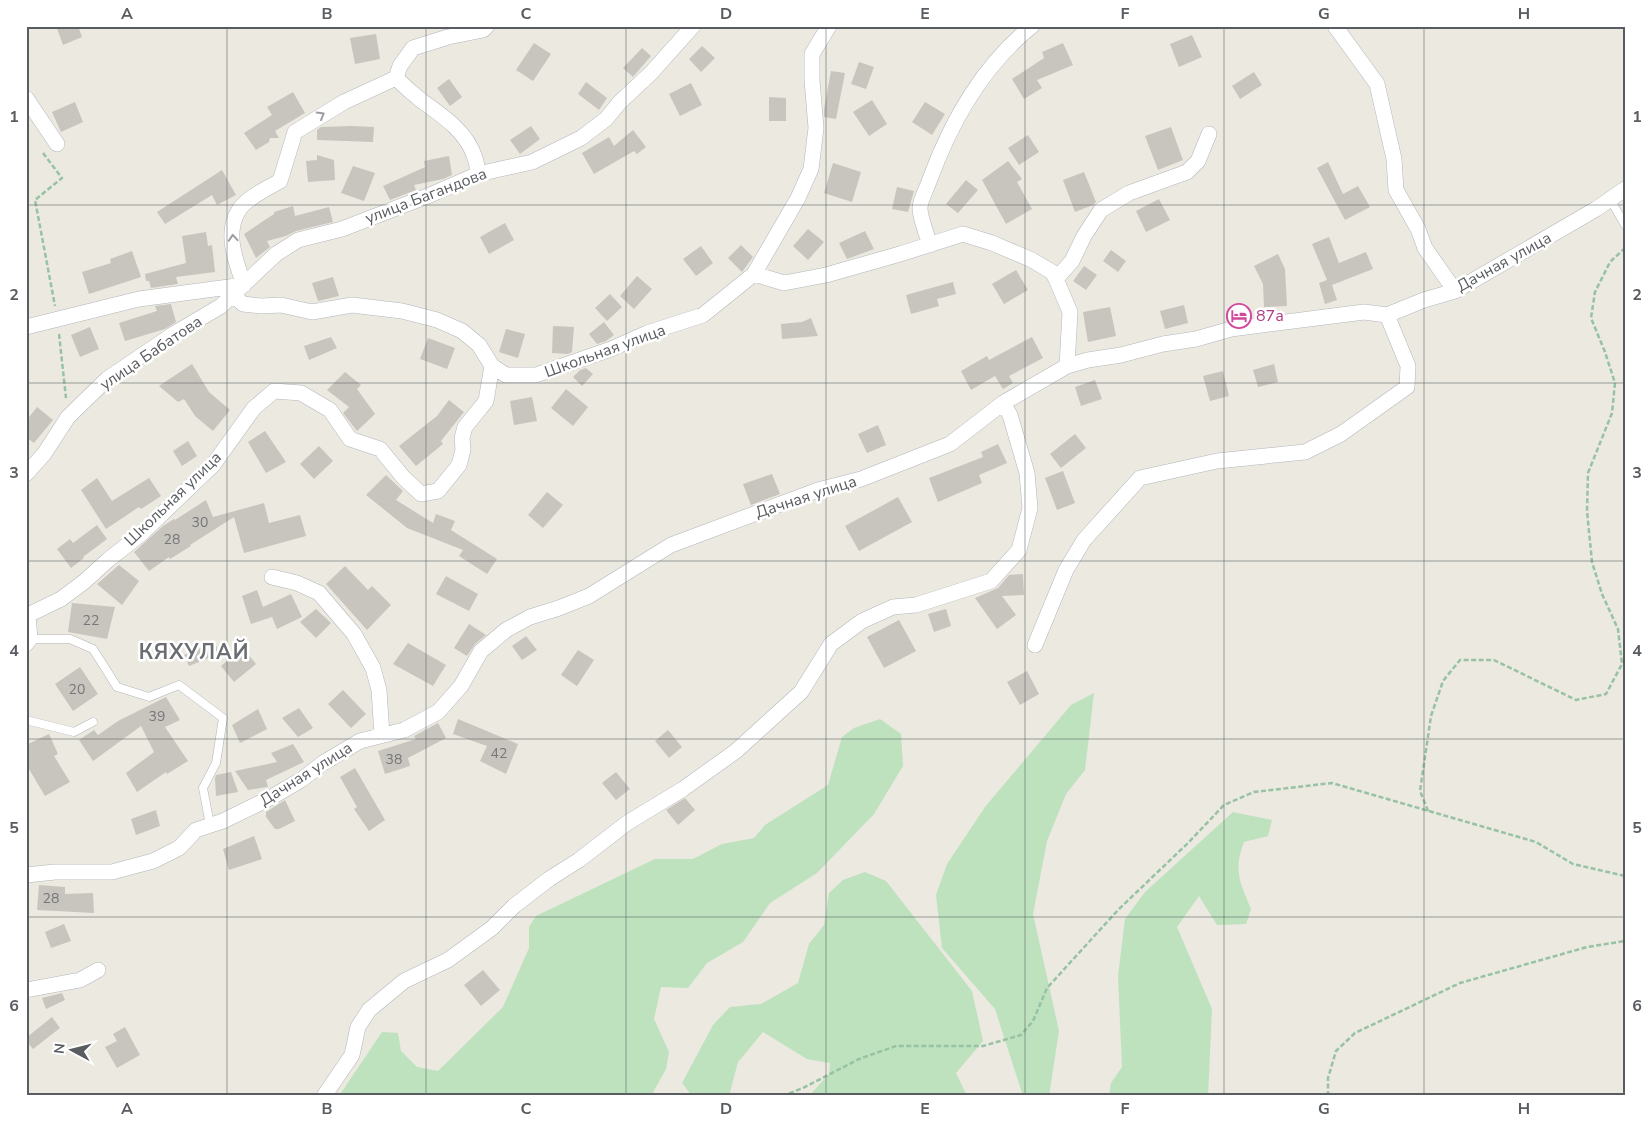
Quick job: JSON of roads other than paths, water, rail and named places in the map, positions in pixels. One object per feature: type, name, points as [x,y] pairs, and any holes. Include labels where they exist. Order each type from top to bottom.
[{"type":"street","points":[[26,328],[139,299],[244,285],[235,259],[231,232],[239,209],[255,196],[280,181],[295,132],[344,102],[396,78],[400,66],[412,48],[448,37],[483,30],[488,26]]},
{"type":"street","name":"улица Багандова","points":[[244,285],[276,254],[298,240],[342,229],[478,174],[532,162],[581,138],[606,119],[693,26]]},
{"type":"street","points":[[829,26],[812,54],[816,128],[812,169],[798,198],[754,274],[784,283],[826,275],[963,234],[992,243],[1032,260],[1052,272],[1070,312],[1067,366]]},
{"type":"street","points":[[930,245],[920,208],[946,140],[960,112],[996,60],[1032,26]]},
{"type":"street","points":[[1335,26],[1377,84],[1394,159],[1396,190],[1418,229],[1425,248],[1455,291]]},
{"type":"street","points":[[396,78],[452,124],[466,142],[475,158],[478,174]]},
{"type":"street","points":[[26,98],[57,144]]},
{"type":"street","points":[[1056,279],[1072,261],[1084,236],[1101,210],[1129,193],[1187,172],[1198,161],[1209,134]]},
{"type":"street","name":"Дачная улица","points":[[26,875],[56,872],[112,872],[153,861],[179,848],[196,830],[223,821],[270,798],[301,780],[323,762],[360,741],[404,730],[438,712],[461,686],[481,651],[506,630],[530,617],[589,596],[672,545],[818,490],[861,479],[950,444],[1004,403],[1067,366],[1163,344],[1196,339],[1231,329],[1364,312],[1387,315],[1424,300],[1455,291],[1596,209],[1625,189]]},
{"type":"street","name":"Школьная улица","points":[[28,641],[28,615],[61,599],[141,534],[213,465],[254,408],[274,390],[301,394],[330,410],[350,440],[380,449],[421,494],[438,491],[459,466],[464,450],[462,438],[465,427],[486,401],[492,366],[506,375],[536,375],[611,349],[647,334],[703,315],[754,274]]},
{"type":"street","name":"улица Бабатова","points":[[26,474],[44,454],[68,417],[107,379],[172,335],[221,306],[244,285]]},
{"type":"street","points":[[233,295],[243,304],[261,306],[281,305],[312,312],[352,305],[402,311],[437,320],[462,331],[479,346],[492,366]]},
{"type":"street","points":[[1035,645],[1066,570],[1084,540],[1140,478],[1216,461],[1304,452],[1341,434],[1407,387],[1408,366],[1387,315]]},
{"type":"street","points":[[324,1096],[352,1055],[358,1027],[369,1010],[404,981],[448,960],[492,928],[514,906],[548,879],[579,860],[627,823],[683,789],[736,751],[801,692],[831,644],[862,621],[893,606],[916,605],[991,581],[1019,550],[1030,508],[1027,473],[1010,415],[1004,403]]},
{"type":"street","points":[[272,577],[297,583],[319,593],[354,634],[373,668],[379,690],[382,735]]},
{"type":"street","points":[[26,990],[80,980],[98,970]]},
{"type":"lane","points":[[1610,199],[1625,225]]},
{"type":"lane","points":[[28,641],[70,639],[93,649],[117,687],[149,697],[179,685],[223,718],[216,763],[203,788],[210,825]]},
{"type":"lane","points":[[26,720],[74,732],[93,722]]},
{"type":"place","name":"87а","points":[[1239,316]]},
{"type":"district","name":"КЯХУЛАЙ","points":[[194,652]]}]
